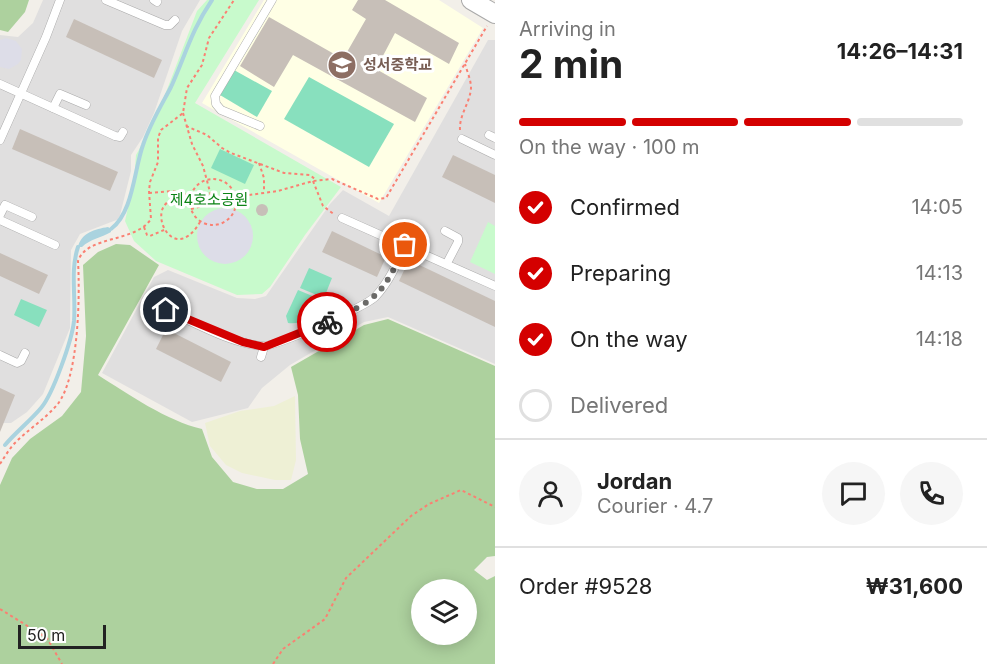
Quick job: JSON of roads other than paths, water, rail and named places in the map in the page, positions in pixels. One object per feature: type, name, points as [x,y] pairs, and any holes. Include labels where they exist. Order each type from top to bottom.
[{"type":"street","points":[[471,0],[495,14]]},
{"type":"lane","points":[[0,140],[60,0]]},
{"type":"lane","points":[[106,0],[165,25],[170,25],[175,20]]},
{"type":"lane","points":[[260,126],[221,110],[216,104],[215,96],[272,0]]},
{"type":"lane","points":[[0,84],[115,136],[120,137],[123,132]]},
{"type":"lane","points":[[53,108],[60,94],[86,105]]},
{"type":"lane","points":[[462,139],[495,154]]},
{"type":"lane","points":[[32,217],[5,205],[0,217],[55,245]]},
{"type":"lane","points":[[342,218],[495,286]]},
{"type":"lane","points":[[445,231],[458,238],[447,263]]},
{"type":"lane","points":[[166,310],[243,342],[264,347],[353,311],[373,299],[390,277],[405,245]]},
{"type":"lane","points":[[261,357],[264,347]]},
{"type":"lane","points":[[0,354],[17,363],[21,361],[24,353]]},
{"type":"water","points":[[108,227],[111,232],[78,247],[85,235]]},
{"type":"waterway","points":[[111,229],[124,213],[149,130],[171,87],[194,32],[212,0]]},
{"type":"waterway","points":[[5,445],[46,401],[61,366],[74,321],[74,274],[78,247]]},
{"type":"place","name":"성서중학교","points":[[342,65]]},
{"type":"park label","name":"제4호소공원","points":[[209,200]]}]
